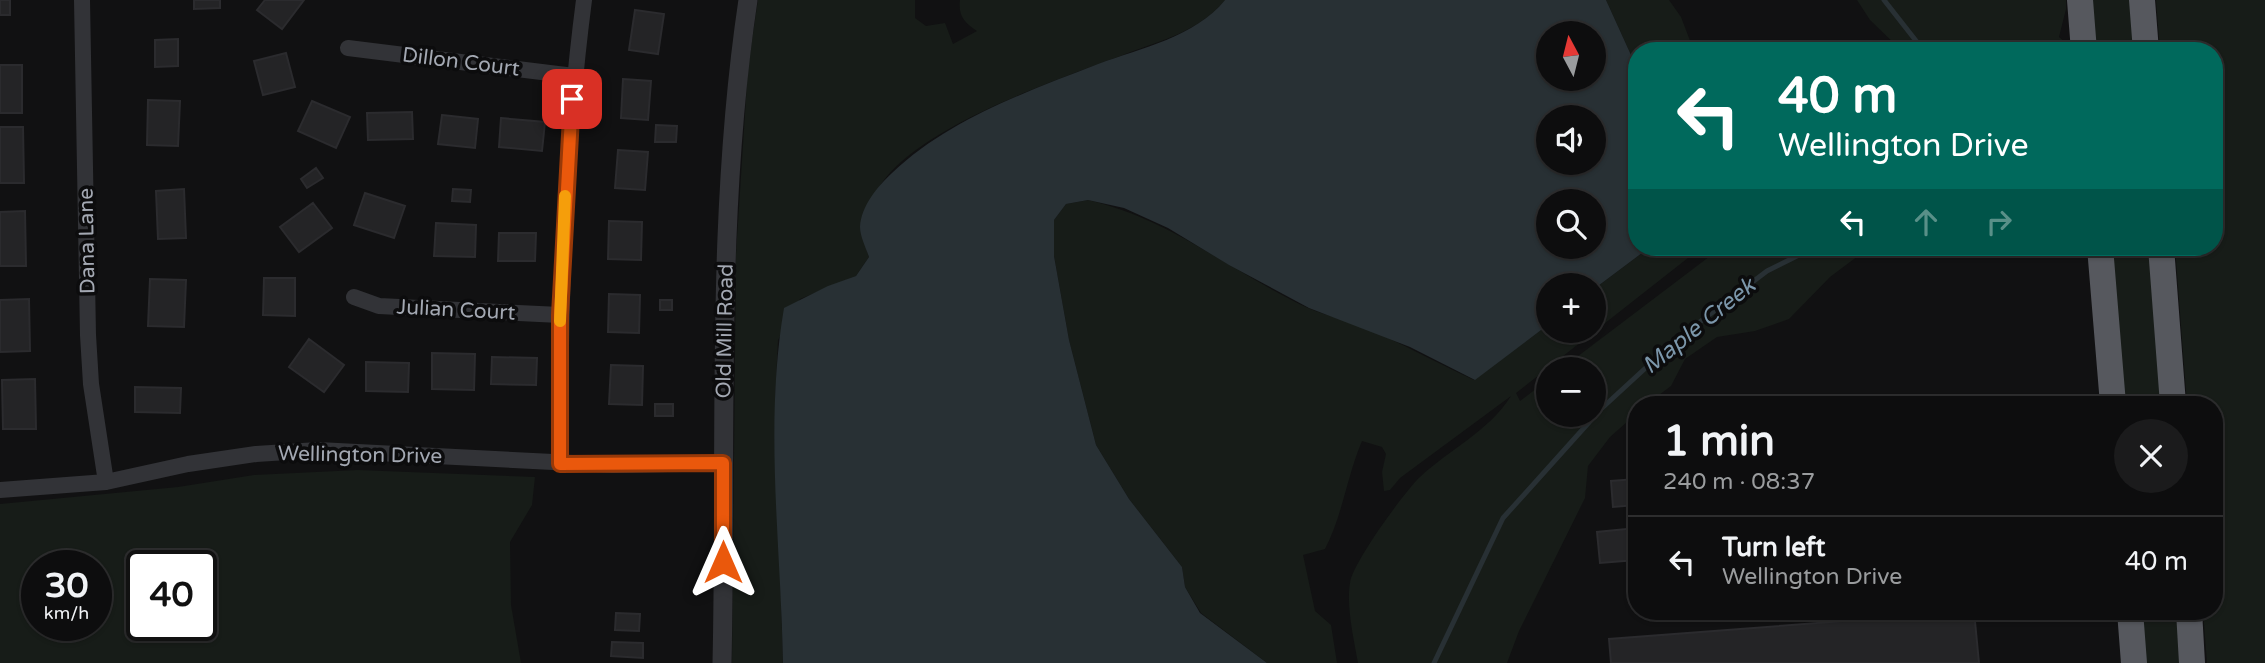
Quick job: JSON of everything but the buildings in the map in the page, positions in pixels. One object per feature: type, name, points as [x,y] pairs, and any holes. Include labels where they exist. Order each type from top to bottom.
[{"type":"highway","points":[[2080,0],[2083,42]]},
{"type":"highway","points":[[2142,0],[2145,42]]},
{"type":"highway","points":[[2101,256],[2112,396]]},
{"type":"highway","points":[[2162,256],[2172,396]]},
{"type":"highway","points":[[2131,620],[2134,663]]},
{"type":"highway","points":[[2190,620],[2192,663]]},
{"type":"street","name":"Dana Lane","points":[[82,0],[89,347],[91,384],[106,482]]},
{"type":"street","points":[[560,464],[560,315],[565,190],[574,76],[584,0]]},
{"type":"street","name":"Old Mill Road","points":[[723,663],[723,320],[736,88],[748,0]]},
{"type":"street","name":"Dillon Court","points":[[348,48],[574,76]]},
{"type":"street","name":"Julian Court","points":[[354,297],[379,306],[560,315]]},
{"type":"street","name":"Wellington Drive","points":[[0,490],[106,482],[243,456],[317,450],[560,464],[723,463]]},
{"type":"shaded area","points":[[758,0],[915,0],[915,18],[926,26],[945,23],[953,44],[977,31],[963,18],[960,0],[1225,0],[1205,19],[1181,33],[1033,89],[963,121],[905,159],[884,180],[860,227],[869,257],[856,276],[800,299],[778,340],[775,402],[783,663],[732,663],[736,254],[748,67]]},
{"type":"shaded area","points":[[1225,0],[1606,0],[1628,48],[1628,256],[1638,256],[1606,280],[1606,273],[1536,273],[1536,334],[1475,380],[1410,347],[1309,308],[1168,228],[1124,208],[1088,200],[1066,204],[1054,220],[1054,256],[1069,340],[1096,445],[1129,499],[1182,567],[1185,587],[1200,613],[1267,663],[783,663],[774,440],[778,352],[784,308],[828,286],[856,276],[869,257],[860,227],[867,204],[892,173],[938,137],[1016,97],[1183,32],[1213,13]]},
{"type":"shaded area","points":[[1606,0],[1669,0],[1681,17],[1691,42],[1628,42],[1628,48]]},
{"type":"shaded area","points":[[1857,0],[2066,0],[2059,37],[2065,42],[1893,42],[1870,20]]},
{"type":"shaded area","points":[[2091,0],[2130,0],[2133,42],[2094,42]]},
{"type":"shaded area","points":[[2156,0],[2265,0],[2265,663],[2207,663],[2204,620],[2223,620],[2223,396],[2186,396],[2176,256],[2223,256],[2223,42],[2159,42]]},
{"type":"shaded area","points":[[1088,200],[1119,209],[1175,233],[1308,308],[1364,327],[1474,380],[1536,334],[1536,343],[1580,343],[1562,357],[1536,357],[1536,377],[1516,393],[1520,401],[1536,389],[1536,427],[1606,427],[1606,357],[1577,357],[1595,343],[1606,343],[1606,335],[1710,256],[1858,256],[1830,277],[1789,319],[1755,331],[1717,337],[1685,359],[1671,386],[1658,396],[1628,396],[1628,421],[1610,437],[1588,466],[1585,498],[1519,631],[1507,663],[1358,663],[1349,592],[1353,574],[1360,561],[1380,528],[1412,485],[1491,420],[1511,396],[1400,478],[1390,490],[1384,491],[1382,472],[1386,454],[1382,447],[1362,441],[1325,549],[1303,555],[1315,611],[1331,625],[1337,663],[1267,663],[1201,613],[1185,587],[1182,567],[1129,499],[1096,445],[1069,340],[1054,256],[1054,220],[1066,204]]},
{"type":"shaded area","points":[[1638,256],[1691,256],[1606,322],[1606,280]]},
{"type":"shaded area","points":[[2112,256],[2151,256],[2161,396],[2123,396]]},
{"type":"shaded area","points":[[358,470],[535,477],[532,505],[510,542],[511,605],[521,663],[0,663],[0,504],[178,487],[254,475]]},
{"type":"shaded area","points":[[2142,620],[2179,620],[2182,663],[2145,663]]},
{"type":"waterway","name":"Maple Creek","points":[[1884,0],[1917,42]]},
{"type":"waterway","name":"Maple Creek","points":[[1434,663],[1503,518],[1601,409],[1676,340],[1767,271],[1797,256]]},
{"type":"slow traffic","points":[[560,321],[565,196]]},
{"type":"route","points":[[572,99],[560,315],[560,464],[723,463],[723,562]]}]
